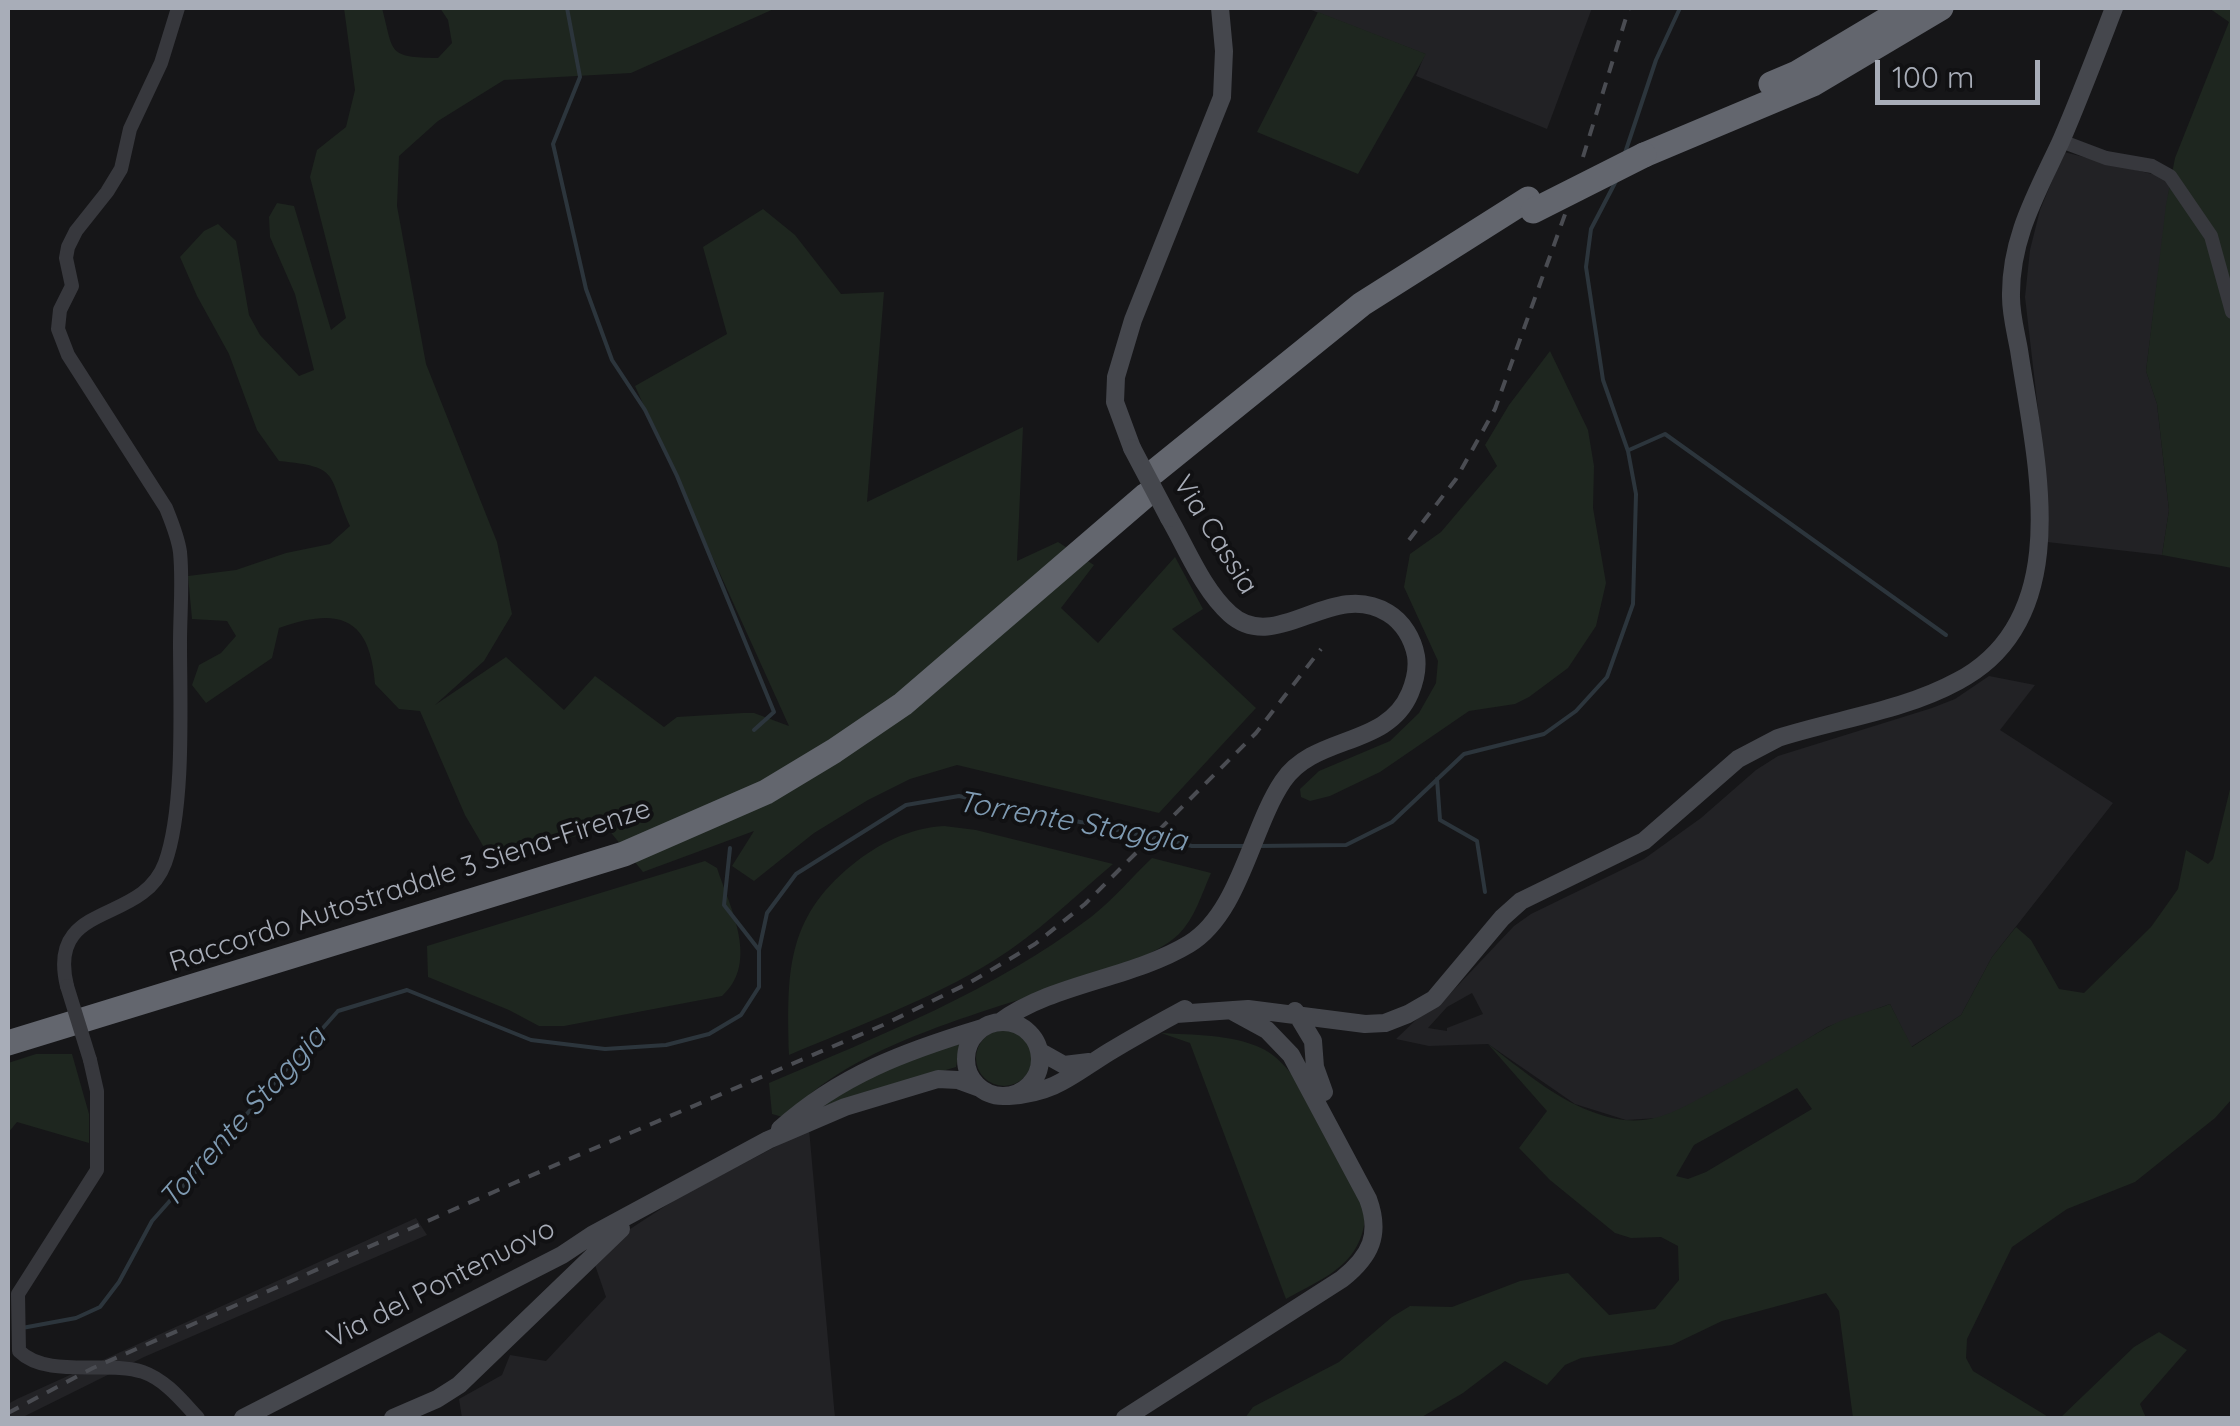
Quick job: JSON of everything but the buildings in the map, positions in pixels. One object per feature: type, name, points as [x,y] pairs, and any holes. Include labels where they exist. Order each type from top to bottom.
[{"type":"highway","name":"Raccordo Autostradale 3 Siena-Firenze","points":[[8,1030],[619,844],[758,782],[893,693],[1362,304],[1531,205],[1797,72],[1906,8]]},
{"type":"highway","name":"Raccordo Autostradale 3 Siena-Firenze","points":[[1641,149],[1814,84],[1941,8]]},
{"type":"highway","name":"Raccordo Autostradale 3 Siena-Firenze","points":[[8,1043],[624,854],[766,792],[903,704],[1150,483]]},
{"type":"main road","name":"Via Cassia","points":[[768,1140],[846,1079],[1149,964],[1190,943],[1207,930],[1234,886],[1273,798],[1289,772],[1308,756],[1378,730],[1397,715],[1414,681],[1418,664],[1404,626],[1374,606],[1344,603],[1265,628],[1232,616],[1214,597],[1169,518],[1132,448],[1116,402],[1116,377],[1133,320],[1222,97],[1224,51],[1220,8]]},
{"type":"main road","points":[[1236,1004],[1334,1022],[1390,1021],[1430,1002],[1488,939],[1502,918],[1526,898],[1654,835],[1753,750],[1778,738],[1926,695],[1968,676],[2009,637],[2028,600],[2040,542],[2040,512],[2011,298],[2016,244],[2029,204],[2061,141],[2114,8]]},
{"type":"main road","points":[[1488,939],[1539,903],[1620,866],[1663,841],[1753,762],[1830,724]]},
{"type":"main road","points":[[1009,1096],[1050,1089],[1176,1014],[1236,1004],[1376,1014],[1408,1004],[1447,984]]},
{"type":"main road","points":[[1009,1096],[1030,1085],[1037,1074],[1035,1043],[1044,1011],[1062,994]]},
{"type":"main road","points":[[1236,1004],[1291,1056],[1362,1186],[1376,1221]]},
{"type":"main road","points":[[1125,1418],[1345,1277],[1367,1252],[1376,1221],[1373,1193],[1319,1082],[1315,1046],[1299,1016]]},
{"type":"main road","points":[[1315,1046],[1334,1022]]},
{"type":"main road","points":[[980,1088],[968,1070],[968,1046],[991,1025],[1012,1023],[1054,1061],[1068,1066],[1099,1059]]},
{"type":"main road","name":"Via Cassia","points":[[665,1197],[768,1140],[844,1107],[938,1079],[958,1080],[989,1094],[1009,1096]]},
{"type":"main road","points":[[393,1418],[459,1385],[620,1230],[665,1197]]},
{"type":"main road","name":"Via del Pontenuovo","points":[[243,1418],[665,1197]]},
{"type":"main road","points":[[573,1248],[582,1256],[573,1274]]},
{"type":"street","points":[[178,8],[161,63],[130,128],[121,169],[68,247],[66,258],[72,286],[60,310],[58,330],[68,355],[166,508],[175,530],[180,552],[176,796],[162,868],[147,891],[84,923],[70,936],[64,953],[67,986],[97,1092],[98,1166],[95,1177],[14,1296],[18,1349],[24,1356],[43,1362],[142,1372],[165,1385],[198,1418]]},
{"type":"street","points":[[2061,141],[2102,156],[2152,166],[2167,174],[2211,236],[2232,312]]},
{"type":"shaded area","points":[[344,8],[382,8],[395,50],[409,56],[438,58],[452,43],[448,20],[440,8],[776,8],[631,73],[504,80],[438,121],[399,156],[397,206],[426,364],[497,542],[512,614],[484,661],[435,705],[506,657],[564,710],[595,676],[664,727],[677,717],[743,713],[789,726],[635,386],[727,334],[703,247],[763,209],[795,235],[841,294],[884,292],[867,502],[1023,427],[1017,561],[1058,542],[1094,565],[1061,608],[1098,643],[1175,557],[1203,609],[1172,629],[1256,708],[1159,813],[957,765],[910,779],[868,800],[814,833],[754,881],[732,866],[754,831],[643,872],[608,829],[489,856],[465,815],[420,711],[399,709],[375,684],[366,644],[347,623],[318,618],[279,628],[272,658],[206,703],[192,685],[199,665],[221,653],[236,636],[227,621],[192,619],[188,576],[236,570],[286,553],[330,544],[350,526],[330,476],[313,466],[279,461],[257,430],[229,354],[180,257],[204,231],[218,224],[236,241],[249,315],[260,335],[299,376],[314,370],[295,294],[270,237],[269,217],[277,203],[294,206],[331,330],[346,318],[310,177],[317,150],[346,127],[355,90]]},
{"type":"shaded area","points":[[1306,8],[1592,8],[1547,129],[1416,76],[1425,54]]},
{"type":"shaded area","points":[[2209,8],[2232,8],[2232,568],[2162,555],[2169,510],[2157,404],[2146,371],[2175,158],[2229,22]]},
{"type":"shaded area","points":[[1318,12],[1426,54],[1358,174],[1257,132]]},
{"type":"shaded area","points":[[2064,152],[2156,175],[2170,183],[2146,371],[2157,404],[2169,510],[2162,555],[2047,542],[2046,479],[2025,297],[2030,250],[2040,210]]},
{"type":"shaded area","points":[[1550,351],[1588,430],[1594,466],[1593,508],[1606,583],[1596,626],[1568,668],[1529,697],[1515,704],[1469,711],[1380,772],[1330,796],[1310,801],[1301,797],[1300,789],[1319,771],[1390,741],[1419,713],[1436,683],[1438,661],[1404,587],[1410,554],[1441,532],[1497,466],[1485,445],[1509,405]]},
{"type":"shaded area","points":[[1989,676],[2035,685],[2000,730],[2113,803],[1992,957],[1961,1015],[1911,1047],[1890,1004],[1827,1027],[1688,1108],[1658,1118],[1626,1120],[1575,1104],[1488,1044],[1429,1046],[1396,1039],[1446,998],[1514,926],[1644,859],[1778,756],[1955,699]],"holes":[[[1472,993],[1483,1014],[1447,1031],[1428,1028],[1447,1007]]]},
{"type":"shaded area","points":[[2232,781],[2232,1099],[2215,1118],[2135,1182],[2067,1209],[2012,1247],[1967,1339],[1966,1358],[1973,1371],[2050,1418],[1853,1418],[1839,1311],[1826,1293],[1722,1321],[1672,1345],[1581,1358],[1565,1365],[1547,1385],[1505,1361],[1463,1393],[1420,1418],[1245,1418],[1253,1407],[1339,1362],[1410,1306],[1452,1307],[1520,1281],[1568,1273],[1609,1315],[1655,1309],[1679,1280],[1678,1246],[1661,1237],[1631,1238],[1615,1233],[1550,1180],[1519,1148],[1547,1111],[1488,1044],[1576,1105],[1627,1120],[1658,1117],[1687,1105],[1833,1024],[1890,1004],[1912,1047],[1961,1015],[1992,957],[2016,927],[2031,940],[2059,989],[2084,993],[2151,927],[2178,889],[2186,850],[2208,864],[2213,859]],"holes":[[[1797,1088],[1812,1109],[1706,1172],[1688,1179],[1676,1176],[1694,1145]]]},
{"type":"shaded area","points":[[944,826],[976,830],[1113,864],[1040,927],[993,961],[919,1000],[789,1055],[790,974],[802,928],[814,906],[830,885],[873,850],[907,833]]},
{"type":"shaded area","points":[[1152,858],[1211,873],[1189,921],[1170,941],[1124,964],[885,1049],[813,1092],[786,1118],[772,1114],[769,1083],[935,1010],[1015,968],[1091,917]]},
{"type":"shaded area","points":[[705,861],[717,868],[739,934],[739,967],[722,996],[564,1026],[539,1026],[428,977],[427,946]]},
{"type":"shaded area","points":[[1004,1030],[1024,1038],[1032,1058],[1024,1078],[1004,1086],[984,1078],[976,1058],[984,1038]]},
{"type":"shaded area","points":[[1161,1033],[1249,1043],[1277,1059],[1292,1075],[1334,1144],[1366,1208],[1359,1242],[1341,1266],[1286,1299],[1190,1043]]},
{"type":"shaded area","points":[[961,1041],[956,1067],[814,1109],[864,1077]]},
{"type":"shaded area","points":[[36,1054],[72,1054],[89,1114],[89,1143],[17,1122],[8,1133],[8,1063]]},
{"type":"shaded area","points":[[809,1129],[835,1418],[462,1418],[459,1399],[502,1375],[510,1355],[546,1361],[606,1297],[595,1265],[624,1233],[676,1199]]},
{"type":"shaded area","points":[[416,1218],[427,1235],[144,1357],[21,1418],[8,1418],[8,1404],[17,1399]]},
{"type":"shaded area","points":[[2159,1332],[2187,1350],[2140,1404],[2146,1418],[2060,1418],[2134,1347]]},
{"type":"waterway","points":[[567,8],[580,77],[553,144],[586,289],[612,360],[645,410],[677,476],[774,712],[754,730]]},
{"type":"waterway","name":"Torrente Staggia","points":[[1625,153],[1656,60],[1680,8]]},
{"type":"waterway","name":"Torrente Staggia","points":[[1258,846],[1346,845],[1392,822],[1464,754],[1544,734],[1576,711],[1607,677],[1633,604],[1636,494],[1628,451],[1603,380],[1586,267],[1591,229],[1616,181]]},
{"type":"waterway","points":[[1629,450],[1665,434],[1946,635]]},
{"type":"waterway","points":[[1437,779],[1440,820],[1477,841],[1485,892]]},
{"type":"waterway","name":"Torrente Staggia","points":[[22,1328],[76,1318],[100,1307],[119,1282],[152,1221],[338,1011],[407,990],[531,1040],[605,1049],[666,1045],[709,1034],[741,1015],[759,987],[759,950],[767,913],[796,874],[906,805],[959,796],[1192,846],[1244,846]]},
{"type":"waterway","points":[[730,848],[724,905],[759,950]]},
{"type":"railway","points":[[1583,157],[1629,8]]},
{"type":"railway","points":[[1409,540],[1456,479],[1495,409],[1568,206]]},
{"type":"railway","points":[[8,1413],[93,1368],[883,1025],[969,983],[1035,944],[1085,904],[1256,733],[1321,649]]}]
